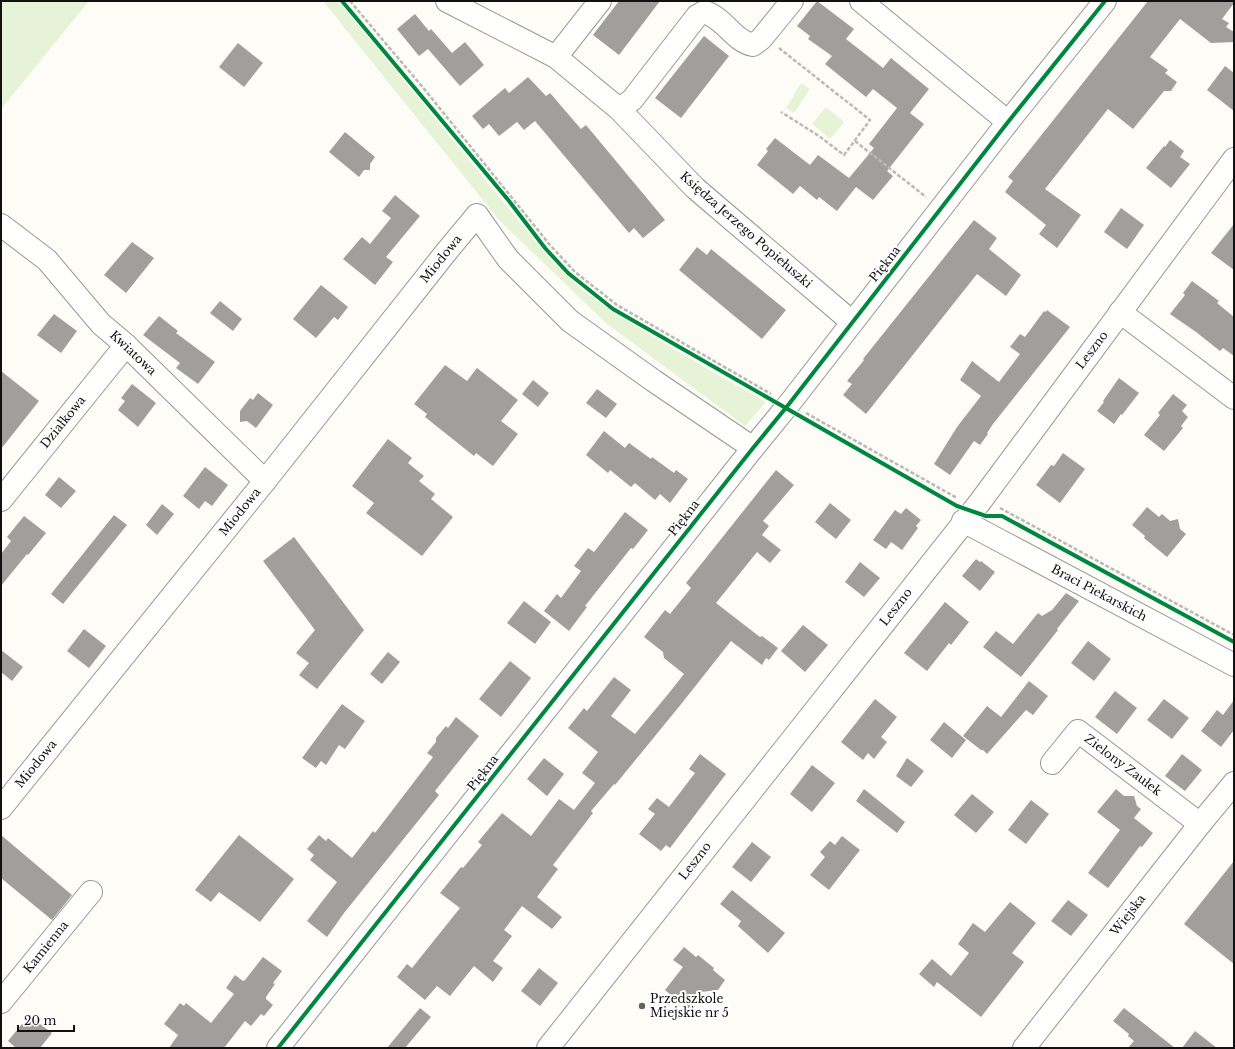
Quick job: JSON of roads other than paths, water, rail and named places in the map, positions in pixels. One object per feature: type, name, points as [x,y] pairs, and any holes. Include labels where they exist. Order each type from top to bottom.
[{"type":"street","name":"Księdza Jerzego Popiełuszki","points":[[447,1],[556,57],[619,109],[695,188],[852,322]]},
{"type":"street","points":[[556,57],[600,1]]},
{"type":"street","points":[[619,109],[632,100],[697,16],[703,6],[745,43],[753,45],[761,39],[792,1]]},
{"type":"street","points":[[861,1],[1008,122]]},
{"type":"street","name":"Piękna","points":[[278,1048],[789,404],[1008,122],[1105,1]]},
{"type":"street","name":"Leszno","points":[[548,1048],[963,521],[980,502],[1120,312],[1227,183],[1234,159]]},
{"type":"street","name":"Miodowa","points":[[1,808],[477,215],[508,259],[570,321],[654,381],[753,448]]},
{"type":"street","name":"Kwiatowa","points":[[1,226],[47,260],[101,324],[126,345],[265,481]]},
{"type":"street","points":[[1120,312],[1234,398]]},
{"type":"street","name":"Działkowa","points":[[1,500],[126,345]]},
{"type":"street","name":"Braci Piekarskich","points":[[963,521],[1234,665]]},
{"type":"street","name":"Zielony Zaułek","points":[[1052,763],[1078,731],[1200,824]]},
{"type":"street","name":"Wiejska","points":[[1024,1048],[1234,783]]},
{"type":"street","name":"Kamienna","points":[[1,1002],[91,892]]},
{"type":"place","name":"Przedszkole Miejskie nr 5","points":[[642,1006]]}]
